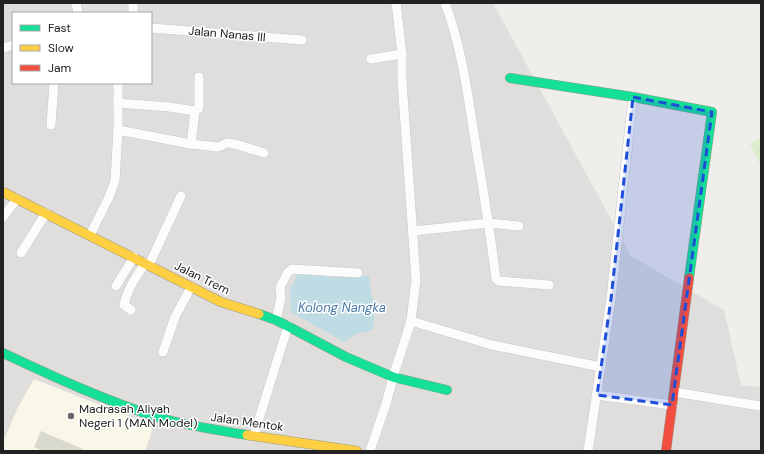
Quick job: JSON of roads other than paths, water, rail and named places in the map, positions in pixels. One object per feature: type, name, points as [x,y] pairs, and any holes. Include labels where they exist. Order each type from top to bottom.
[{"type":"main road","points":[[510,78],[633,97],[712,112],[666,451]]},
{"type":"main road","name":"Jalan Trem","points":[[3,192],[221,302],[276,320],[346,357],[393,377],[447,390]]},
{"type":"main road","name":"Jalan Mentok","points":[[3,353],[74,386],[161,418],[203,428],[357,451]]},
{"type":"street","points":[[370,451],[411,321],[416,280],[402,81],[402,54],[396,3]]},
{"type":"street","points":[[445,3],[452,23],[466,82],[489,223],[496,279],[497,281],[549,285]]},
{"type":"street","name":"Jalan Nanas III","points":[[152,28],[302,40]]},
{"type":"street","points":[[370,59],[402,54]]},
{"type":"street","points":[[190,144],[195,111],[199,106],[199,77]]},
{"type":"street","points":[[51,125],[54,84]]},
{"type":"street","points":[[90,236],[115,181],[118,130],[118,84]]},
{"type":"street","points":[[588,451],[611,299],[633,97]]},
{"type":"street","points":[[118,103],[169,107],[195,111]]},
{"type":"street","points":[[118,130],[190,144],[220,147],[229,143],[264,153]]},
{"type":"street","points":[[132,310],[124,305],[127,294],[147,264],[181,196]]},
{"type":"street","points":[[3,217],[17,199]]},
{"type":"street","points":[[22,253],[46,213]]},
{"type":"street","points":[[413,232],[489,223],[519,226]]},
{"type":"street","points":[[116,286],[134,257]]},
{"type":"street","points":[[276,320],[281,298],[280,287],[290,270],[358,273]]},
{"type":"street","points":[[163,352],[175,317],[191,288]]},
{"type":"street","points":[[411,321],[492,345],[601,367]]},
{"type":"street","points":[[254,435],[288,326]]},
{"type":"street","points":[[674,392],[760,406]]},
{"type":"street","points":[[597,395],[672,405]]},
{"type":"street","points":[[284,451],[287,440]]},
{"type":"water","name":"Kolong Nangka","points":[[298,274],[332,277],[369,276],[375,307],[373,330],[356,334],[344,342],[291,312],[290,289]]},
{"type":"place","name":"Madrasah Aliyah Negeri 1 (MAN Model)","points":[[71,416]]}]
